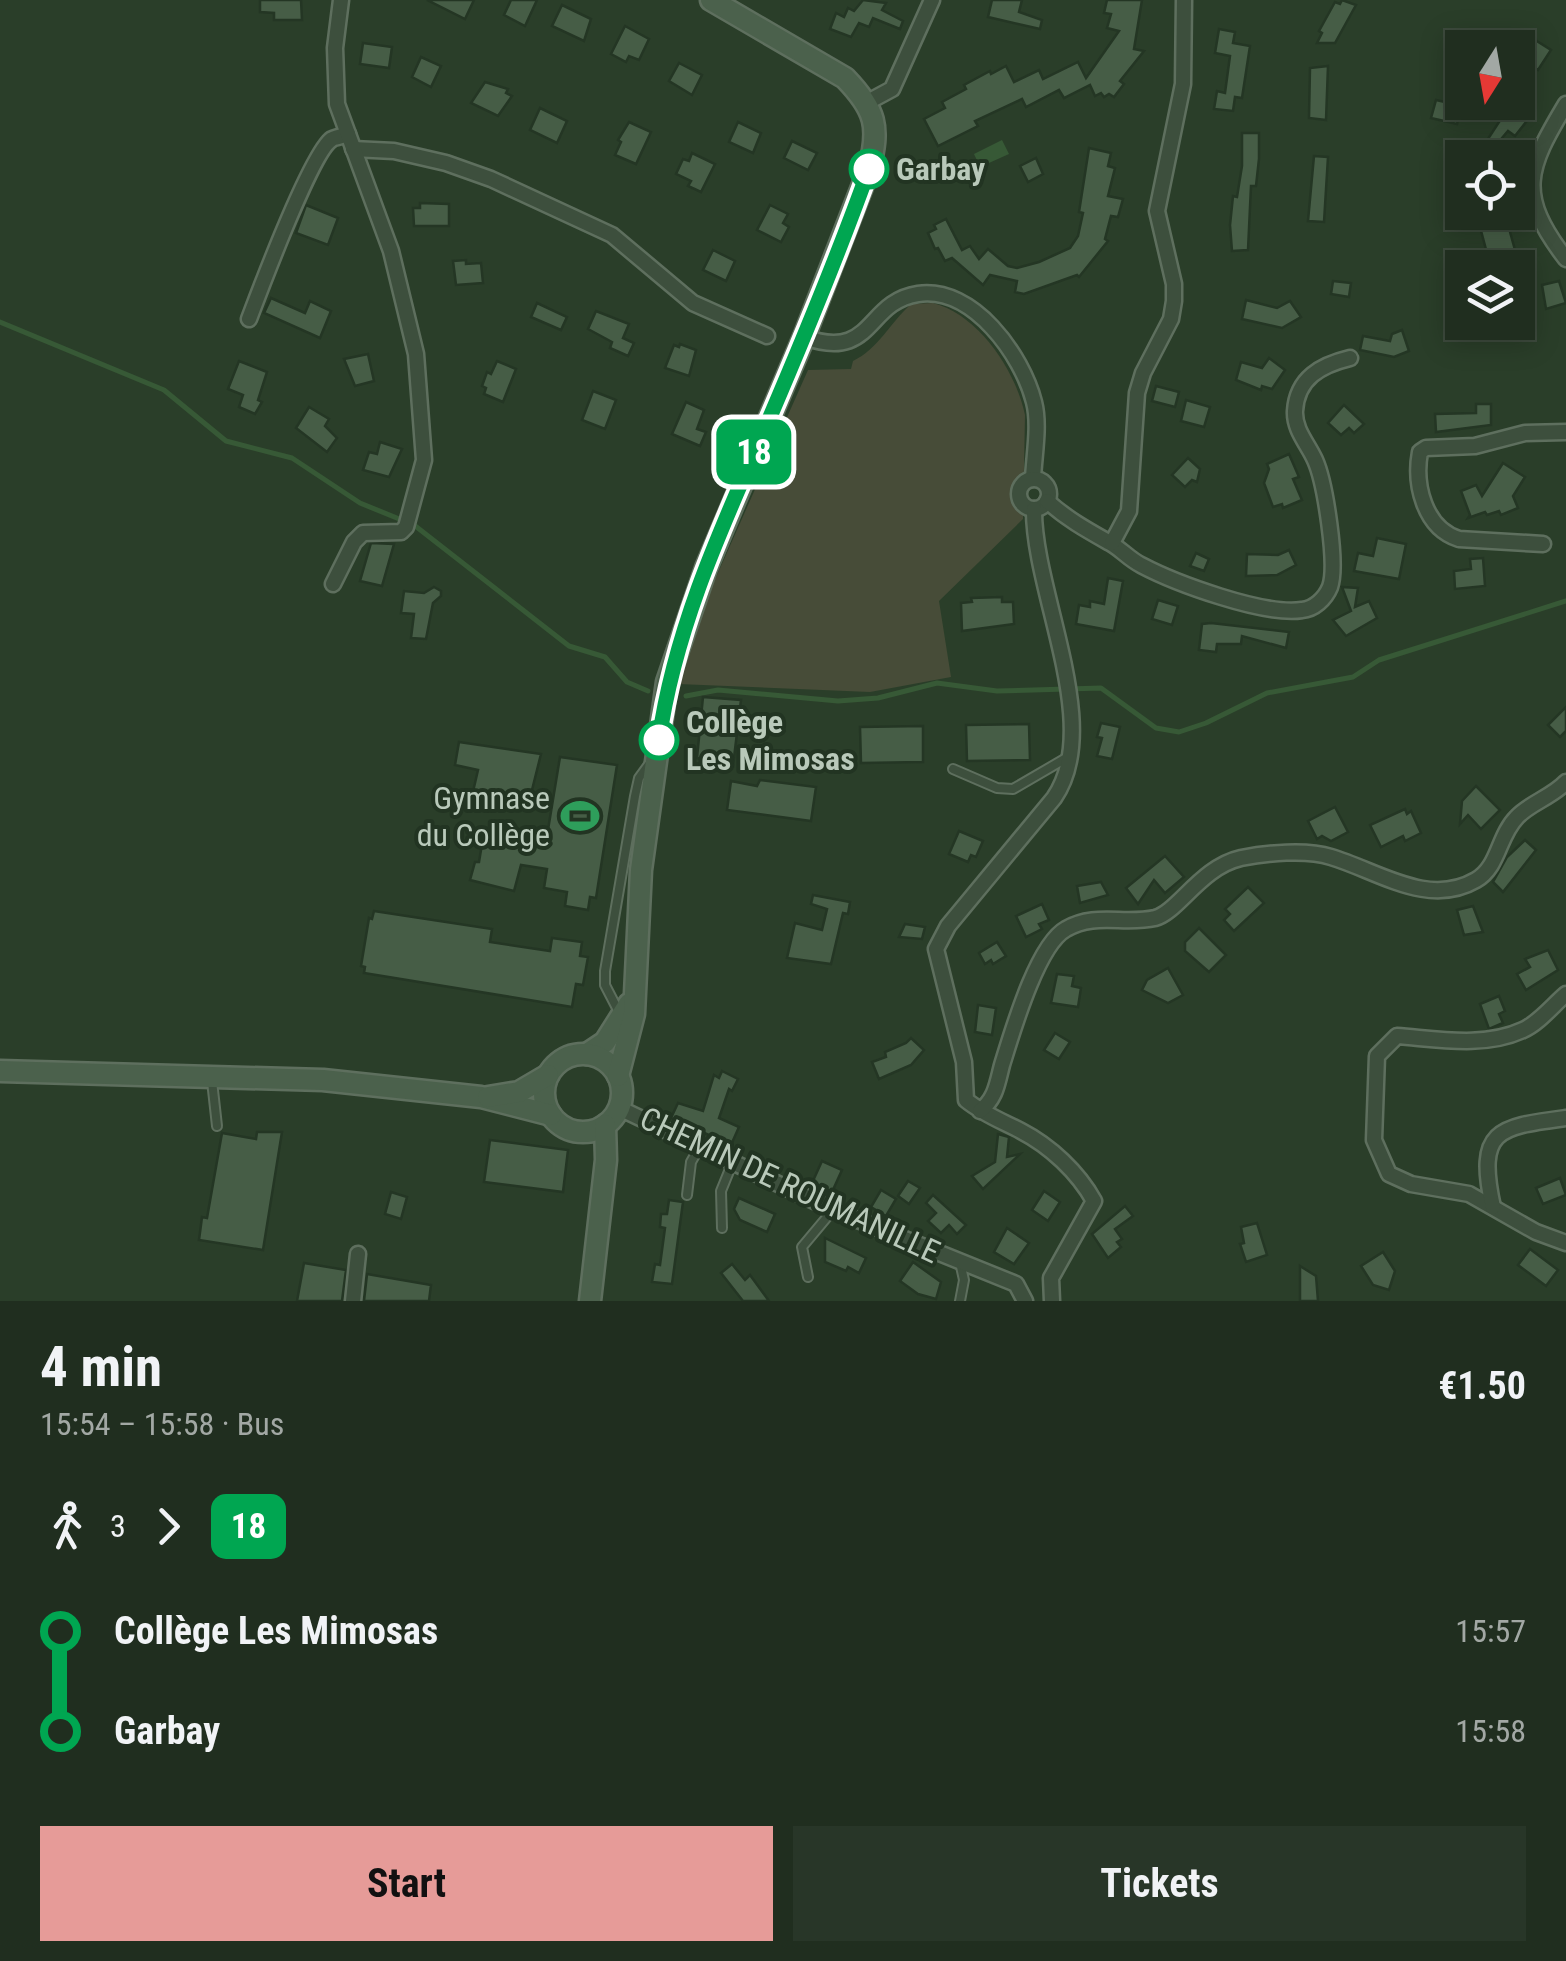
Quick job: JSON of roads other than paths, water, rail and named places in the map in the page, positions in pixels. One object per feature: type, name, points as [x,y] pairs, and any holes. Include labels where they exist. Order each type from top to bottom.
[{"type":"main road","points":[[573,1131],[605,1126],[619,1108],[622,1092],[618,1076],[631,1032],[640,870],[667,682],[682,632],[870,169],[876,130],[866,102],[845,78],[712,0]]},
{"type":"main road","points":[[481,1097],[519,1092],[548,1075],[564,1058],[587,1054],[605,1042],[623,1018],[634,982]]},
{"type":"main road","points":[[587,1054],[600,1058],[618,1076]]},
{"type":"main road","points":[[0,1072],[323,1080],[481,1097],[550,1115],[573,1131],[596,1162],[604,1190]]},
{"type":"main road","points":[[548,1075],[544,1088],[550,1115]]},
{"type":"main road","points":[[590,1301],[604,1190],[605,1126]]},
{"type":"street","points":[[333,584],[354,542],[363,533],[402,532],[424,460],[416,354],[390,250],[337,104],[336,48],[341,0]]},
{"type":"street","points":[[866,102],[892,89],[932,0]]},
{"type":"street","points":[[1112,544],[1128,510],[1137,393],[1174,302],[1174,284],[1157,211],[1183,84],[1184,0]]},
{"type":"street","points":[[1566,104],[1538,149],[1532,188],[1543,225],[1566,259]]},
{"type":"street","points":[[249,318],[283,231],[332,138],[446,162],[612,235],[693,303],[767,336]]},
{"type":"street","points":[[804,337],[820,342],[850,342],[898,301],[916,294],[938,293],[972,309],[1024,372],[1035,406],[1033,479]]},
{"type":"street","points":[[1052,1301],[1051,1278],[1094,1201],[1080,1176],[1026,1133],[966,1100],[964,1062],[936,950],[948,926],[1066,782],[1072,755],[1067,690],[1040,505],[1048,488],[1033,479],[1021,487],[1019,496],[1024,505],[1040,505],[1112,544],[1143,567],[1198,589],[1282,610],[1317,605],[1330,586],[1325,486],[1297,428],[1294,412],[1300,390],[1314,371],[1350,358]]},
{"type":"street","points":[[1543,544],[1446,535],[1420,493],[1420,452],[1426,448],[1492,444],[1525,433],[1566,432]]},
{"type":"street","points":[[980,1111],[995,1094],[1029,986],[1044,954],[1063,930],[1095,918],[1132,921],[1160,917],[1203,875],[1238,858],[1328,855],[1414,889],[1442,890],[1474,882],[1491,868],[1517,816],[1566,782]]},
{"type":"street","points":[[1566,994],[1526,1029],[1492,1040],[1397,1036],[1377,1056],[1374,1140],[1389,1174],[1411,1184],[1469,1194],[1522,1225],[1566,1244]]},
{"type":"street","name":"CHEMIN DE ROUMANILLE","points":[[619,1108],[833,1210],[1016,1284],[1024,1301]]},
{"type":"street","points":[[1493,1207],[1487,1178],[1489,1150],[1498,1133],[1515,1125],[1566,1118]]},
{"type":"street","points":[[354,1301],[358,1254]]},
{"type":"lane","points":[[623,1018],[606,985],[605,972],[635,796],[640,778],[656,752]]},
{"type":"lane","points":[[954,769],[997,788],[1014,790],[1072,755]]},
{"type":"lane","points":[[212,1076],[216,1126]]},
{"type":"lane","points":[[687,1195],[691,1162],[699,1148]]},
{"type":"lane","points":[[722,1228],[721,1190],[732,1164]]},
{"type":"lane","points":[[808,1277],[802,1247],[833,1210]]},
{"type":"lane","name":"CHEMIN DE ROUMANILLE","points":[[960,1262],[964,1280],[960,1301]]},
{"type":"waterway","points":[[0,322],[164,390],[226,441],[292,458],[360,503],[414,525],[569,646],[605,657],[627,682],[648,691]]},
{"type":"waterway","points":[[686,696],[718,690],[838,701],[878,698],[937,683],[997,691],[1101,688],[1156,728],[1179,732],[1267,693],[1353,677],[1379,660],[1566,601]]},
{"type":"place","name":"Garbay","points":[[869,169]]},
{"type":"place","name":"Collège Les Mimosas","points":[[659,740]]},
{"type":"place","name":"Gymnase du Collège","points":[[580,816]]}]
